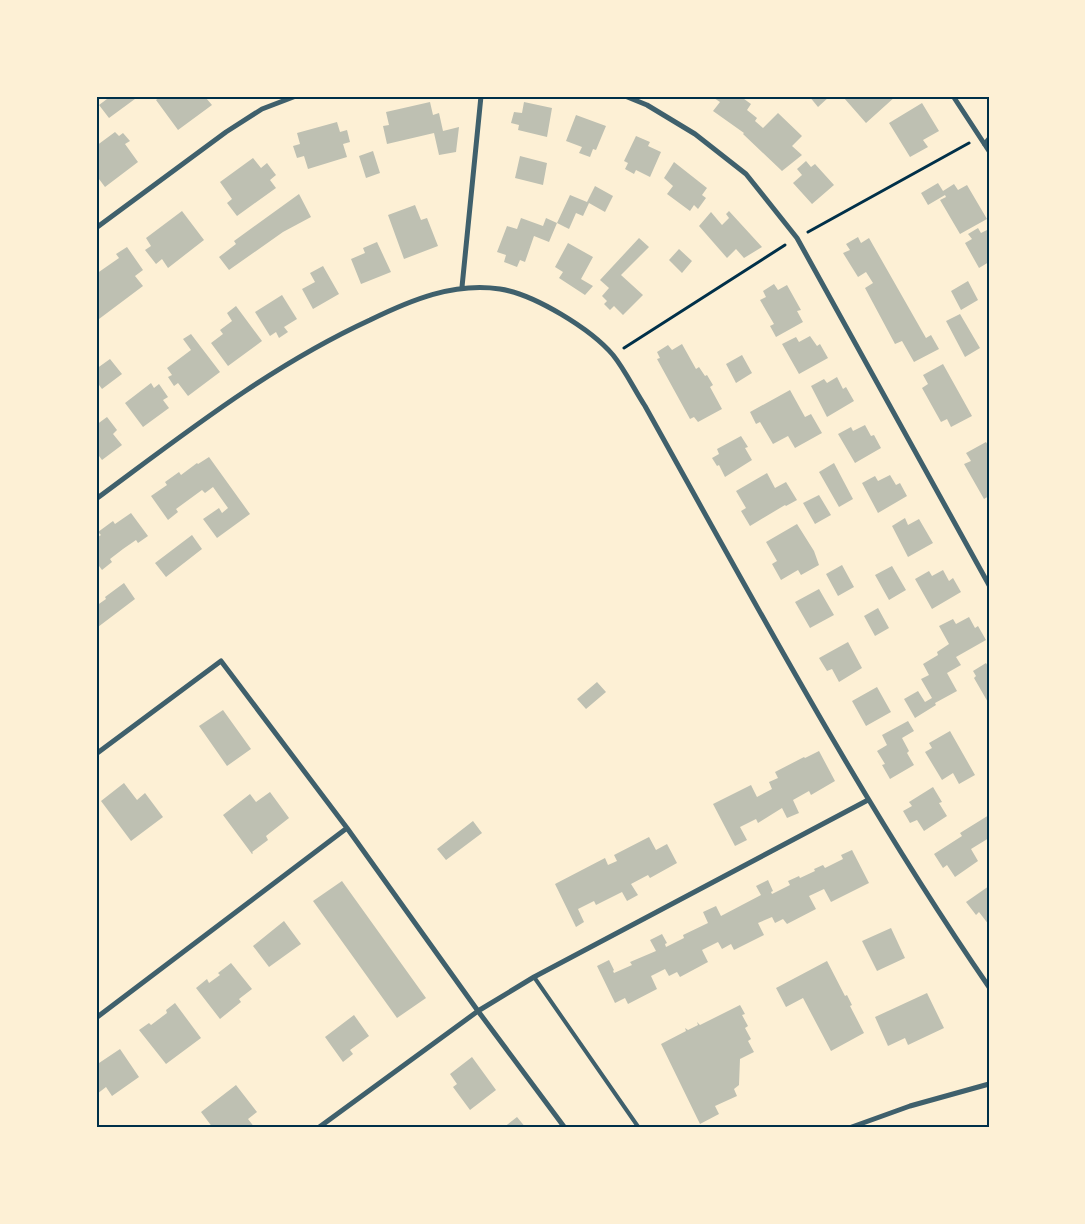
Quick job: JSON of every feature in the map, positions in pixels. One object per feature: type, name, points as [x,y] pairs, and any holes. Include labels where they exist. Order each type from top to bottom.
[{"type":"street","points":[[96,228],[226,132],[262,109],[296,96]]},
{"type":"street","points":[[462,287],[480,96]]},
{"type":"street","points":[[625,96],[647,105],[695,134],[746,174],[797,238],[989,585]]},
{"type":"street","points":[[953,96],[989,151]]},
{"type":"street","points":[[96,499],[193,427],[288,362],[340,334],[399,306],[433,294],[462,287],[501,289],[534,300],[564,316],[590,334],[613,355],[645,406],[830,738],[910,869],[989,987]]},
{"type":"street","points":[[96,754],[221,662],[347,828],[478,1011],[565,1128]]},
{"type":"street","points":[[318,1128],[478,1011],[534,977],[868,800]]},
{"type":"street","points":[[96,1018],[347,828]]},
{"type":"street","points":[[849,1128],[910,1106],[989,1084]]},
{"type":"lane","points":[[984,144],[989,138]]},
{"type":"lane","points":[[534,977],[639,1128]]},
{"type":"building","points":[[111,96],[139,96],[109,118],[99,105]]},
{"type":"building","points":[[161,96],[208,96],[206,98],[212,105],[178,130],[156,100]]},
{"type":"building","points":[[716,96],[740,96],[751,104],[747,110],[757,118],[755,121],[763,128],[778,113],[802,136],[792,146],[802,155],[782,171],[744,133],[713,111],[720,102],[714,98]]},
{"type":"building","points":[[809,96],[830,96],[818,107]]},
{"type":"building","points":[[846,96],[896,96],[866,123],[844,98]]},
{"type":"building","points":[[430,102],[433,115],[439,113],[443,131],[459,127],[456,152],[439,155],[434,133],[387,144],[383,126],[389,125],[386,112]]},
{"type":"building","points":[[524,102],[552,108],[547,137],[518,130],[519,125],[511,123],[514,112],[522,113]]},
{"type":"building","points":[[922,103],[939,131],[923,140],[928,147],[910,157],[889,123]]},
{"type":"building","points":[[576,115],[606,126],[596,150],[593,149],[590,157],[579,153],[582,147],[566,141]]},
{"type":"building","points":[[337,122],[340,132],[347,130],[350,142],[343,144],[347,157],[308,169],[304,156],[297,158],[293,146],[300,144],[297,133]]},
{"type":"building","points":[[115,132],[119,136],[123,133],[130,141],[125,144],[138,162],[105,187],[96,175],[96,146]]},
{"type":"building","points":[[636,136],[650,142],[648,146],[661,152],[650,177],[636,170],[634,174],[625,169],[628,163],[624,161]]},
{"type":"building","points":[[373,151],[380,173],[366,178],[359,156]]},
{"type":"building","points":[[520,156],[547,163],[543,185],[515,178]]},
{"type":"building","points":[[253,158],[261,168],[267,163],[276,175],[270,180],[276,188],[237,216],[227,203],[232,199],[220,182]]},
{"type":"building","points":[[806,161],[811,167],[815,164],[834,185],[812,204],[793,183],[802,175],[797,169]]},
{"type":"building","points":[[674,162],[707,188],[702,195],[706,198],[698,209],[694,205],[690,211],[667,194],[673,186],[664,178]]},
{"type":"building","points":[[938,183],[943,191],[954,184],[958,190],[967,185],[987,219],[960,234],[940,200],[946,197],[945,195],[928,205],[921,193]]},
{"type":"building","points":[[595,186],[613,196],[605,212],[589,203],[583,216],[576,213],[569,229],[557,223],[570,195],[587,202]]},
{"type":"building","points":[[299,194],[311,217],[283,232],[229,270],[219,257],[236,244],[234,241]]},
{"type":"building","points":[[415,205],[421,220],[427,218],[438,246],[404,259],[388,215]]},
{"type":"building","points":[[182,211],[204,240],[168,268],[162,259],[156,264],[145,250],[151,246],[146,238]]},
{"type":"building","points":[[729,211],[762,247],[744,258],[736,249],[727,258],[699,226],[711,212],[722,225],[729,218],[726,214]]},
{"type":"building","points":[[521,218],[543,226],[546,218],[557,223],[549,242],[534,236],[525,262],[520,260],[517,267],[504,262],[506,255],[497,252],[507,226],[517,229]]},
{"type":"building","points":[[978,228],[981,233],[989,229],[989,262],[979,268],[965,243],[972,239],[968,234]]},
{"type":"building","points":[[858,237],[861,243],[869,238],[926,338],[931,335],[939,349],[914,362],[902,341],[895,344],[865,288],[873,283],[866,272],[858,277],[843,253],[850,250],[846,244]]},
{"type":"building","points":[[639,238],[649,247],[621,275],[643,295],[623,315],[614,306],[610,310],[604,304],[607,301],[602,296],[609,288],[600,280]]},
{"type":"building","points":[[377,242],[391,272],[361,284],[351,259],[365,253],[363,248]]},
{"type":"building","points":[[568,243],[593,257],[581,279],[593,286],[585,295],[559,278],[563,272],[555,267]]},
{"type":"building","points":[[127,247],[143,270],[135,276],[143,286],[99,319],[96,315],[96,274],[119,258],[116,254]]},
{"type":"building","points":[[679,249],[692,261],[682,273],[669,260]]},
{"type":"building","points":[[323,266],[339,294],[313,309],[302,289],[315,282],[310,273]]},
{"type":"building","points":[[968,281],[978,300],[961,310],[951,291]]},
{"type":"building","points":[[774,284],[778,290],[787,285],[801,310],[797,311],[803,322],[776,337],[770,326],[774,324],[760,300],[766,297],[763,291]]},
{"type":"building","points":[[282,295],[297,319],[284,327],[288,332],[279,338],[276,332],[270,336],[255,312]]},
{"type":"building","points":[[236,306],[262,341],[228,366],[211,343],[223,334],[220,330],[232,321],[227,313]]},
{"type":"building","points":[[960,314],[980,348],[965,357],[946,321]]},
{"type":"building","points":[[191,334],[220,372],[188,396],[178,383],[174,386],[168,377],[172,375],[167,368],[191,350],[183,339]]},
{"type":"building","points":[[810,336],[817,346],[820,344],[828,358],[799,374],[782,344],[796,337],[799,342]]},
{"type":"building","points":[[682,344],[696,369],[699,367],[705,376],[707,375],[713,385],[710,387],[722,409],[698,422],[694,417],[690,419],[657,359],[660,358],[657,352],[668,345],[672,350]]},
{"type":"building","points":[[742,355],[752,373],[736,383],[726,364]]},
{"type":"building","points":[[110,359],[122,374],[102,389],[96,381],[96,369]]},
{"type":"building","points":[[943,364],[972,416],[951,427],[947,419],[941,422],[922,388],[928,384],[923,375]]},
{"type":"building","points":[[837,377],[843,389],[846,387],[854,401],[827,417],[811,386],[824,379],[827,383]]},
{"type":"building","points":[[151,383],[154,388],[159,384],[168,397],[163,400],[169,408],[143,427],[125,403]]},
{"type":"building","points":[[790,390],[805,417],[811,414],[822,433],[795,448],[788,436],[773,444],[760,422],[756,424],[750,412]]},
{"type":"building","points":[[107,417],[117,430],[113,434],[122,445],[102,460],[96,452],[96,425]]},
{"type":"building","points":[[865,425],[871,436],[874,435],[881,448],[855,463],[838,434],[851,427],[853,431]]},
{"type":"building","points":[[741,436],[748,447],[745,448],[752,460],[725,477],[719,465],[717,466],[712,458],[719,454],[717,449]]},
{"type":"building","points":[[986,442],[989,447],[989,496],[984,499],[964,464],[971,461],[966,453]]},
{"type":"building","points":[[209,457],[250,514],[217,538],[203,519],[219,508],[222,513],[228,508],[213,487],[205,493],[202,490],[176,509],[178,512],[168,520],[151,496],[167,485],[165,482],[179,472],[181,475]]},
{"type":"building","points":[[834,463],[853,499],[839,507],[819,472]]},
{"type":"building","points":[[767,473],[775,488],[786,482],[797,500],[750,526],[741,511],[746,508],[736,491]]},
{"type":"building","points":[[890,475],[896,485],[900,483],[907,496],[878,513],[862,483],[875,476],[878,481]]},
{"type":"building","points":[[819,495],[831,515],[815,524],[803,503]]},
{"type":"building","points":[[131,513],[148,536],[138,543],[136,540],[123,549],[110,559],[112,562],[102,570],[96,562],[96,538],[101,535],[98,532],[113,521],[115,524]]},
{"type":"building","points":[[905,518],[908,525],[919,519],[933,543],[908,557],[892,526]]},
{"type":"building","points":[[797,524],[814,551],[819,565],[801,575],[798,570],[781,580],[772,564],[777,561],[766,542]]},
{"type":"building","points":[[192,535],[202,549],[166,577],[155,563]]},
{"type":"building","points":[[842,565],[854,587],[838,596],[826,574]]},
{"type":"building","points":[[892,566],[906,590],[889,600],[875,575]]},
{"type":"building","points":[[943,570],[949,581],[953,578],[961,592],[932,609],[915,579],[929,571],[932,576]]},
{"type":"building","points":[[124,583],[135,599],[98,627],[96,624],[96,606]]},
{"type":"building","points":[[819,589],[834,615],[810,628],[795,602]]},
{"type":"building","points":[[878,608],[889,628],[875,636],[864,616]]},
{"type":"building","points":[[969,617],[975,628],[978,626],[986,640],[956,657],[961,665],[947,673],[957,691],[935,703],[936,705],[915,718],[904,699],[918,691],[925,702],[932,698],[921,679],[929,675],[923,664],[938,655],[937,652],[949,644],[939,626],[953,619],[956,624]]},
{"type":"building","points":[[848,642],[862,668],[839,682],[832,669],[827,671],[819,658]]},
{"type":"building","points":[[986,663],[989,668],[989,704],[974,678],[976,676],[973,671]]},
{"type":"building","points":[[597,682],[606,692],[586,709],[577,699]]},
{"type":"building","points":[[877,687],[891,712],[866,726],[852,701]]},
{"type":"building","points":[[223,710],[251,749],[227,766],[199,726]]},
{"type":"building","points":[[908,721],[914,731],[902,738],[909,751],[907,753],[914,765],[890,779],[882,765],[885,764],[877,751],[887,745],[882,735]]},
{"type":"building","points":[[950,731],[975,775],[959,784],[953,773],[942,780],[925,752],[932,748],[929,743]]},
{"type":"building","points":[[819,751],[835,781],[811,795],[809,791],[793,800],[799,813],[787,818],[782,808],[758,823],[756,819],[740,827],[747,840],[735,846],[713,804],[751,785],[757,797],[772,789],[769,782],[778,778],[775,772]]},
{"type":"building","points":[[124,783],[137,800],[145,793],[163,817],[131,841],[101,801]]},
{"type":"building","points":[[933,787],[942,802],[939,803],[947,816],[924,831],[917,820],[910,823],[903,811],[912,806],[909,802]]},
{"type":"building","points":[[270,792],[289,818],[266,836],[268,840],[252,852],[252,854],[223,815],[250,794],[256,802]]},
{"type":"building","points":[[989,815],[989,838],[971,849],[978,861],[955,877],[947,865],[943,868],[934,854],[962,836],[960,833]]},
{"type":"building","points":[[473,821],[482,833],[446,860],[437,849]]},
{"type":"building","points":[[649,837],[656,850],[667,844],[677,863],[650,878],[648,875],[631,884],[638,895],[627,901],[622,892],[596,905],[594,901],[578,909],[584,922],[576,927],[555,884],[605,858],[608,865],[617,861],[614,855]]},
{"type":"building","points":[[852,850],[869,883],[831,902],[824,889],[809,896],[816,909],[787,924],[783,919],[775,923],[772,917],[758,923],[764,935],[734,950],[731,944],[722,949],[718,942],[702,950],[708,962],[680,977],[677,972],[669,976],[665,969],[651,976],[657,989],[628,1004],[625,998],[615,1003],[597,966],[609,960],[614,973],[632,965],[630,962],[656,951],[650,940],[662,934],[667,943],[665,944],[666,947],[684,938],[683,935],[708,923],[703,912],[716,906],[721,916],[761,895],[756,886],[768,880],[773,891],[771,892],[772,894],[790,885],[788,881],[799,876],[800,878],[823,865],[825,868],[843,859],[841,855]]},
{"type":"building","points":[[342,881],[426,998],[397,1018],[313,901]]},
{"type":"building","points":[[989,886],[989,925],[979,912],[976,915],[966,902]]},
{"type":"building","points":[[284,921],[301,944],[269,967],[253,946]]},
{"type":"building","points":[[891,928],[905,958],[877,971],[862,941]]},
{"type":"building","points":[[827,961],[845,996],[847,995],[852,1005],[850,1006],[864,1033],[831,1051],[803,998],[786,1007],[776,988]]},
{"type":"building","points":[[231,963],[252,989],[239,999],[241,1002],[220,1019],[196,988],[207,979],[209,983]]},
{"type":"building","points":[[927,993],[944,1028],[908,1045],[905,1038],[888,1046],[875,1017]]},
{"type":"building","points":[[175,1003],[201,1038],[166,1064],[139,1030],[149,1023],[151,1025],[167,1013],[166,1010]]},
{"type":"building","points":[[740,1005],[745,1014],[742,1015],[748,1026],[745,1028],[751,1039],[748,1041],[754,1052],[740,1059],[739,1085],[734,1089],[737,1096],[715,1106],[719,1114],[700,1124],[661,1044],[686,1031],[685,1028],[688,1030],[698,1025],[697,1022],[700,1025]]},
{"type":"building","points":[[354,1015],[369,1036],[350,1050],[353,1054],[343,1062],[325,1037]]},
{"type":"building","points":[[120,1049],[139,1077],[112,1096],[106,1087],[97,1094],[96,1062],[99,1063]]},
{"type":"building","points":[[472,1057],[496,1090],[470,1110],[453,1087],[457,1084],[450,1074]]},
{"type":"building","points":[[236,1085],[257,1112],[248,1119],[255,1128],[213,1128],[201,1112]]},
{"type":"building","points":[[517,1117],[526,1128],[503,1128]]}]
